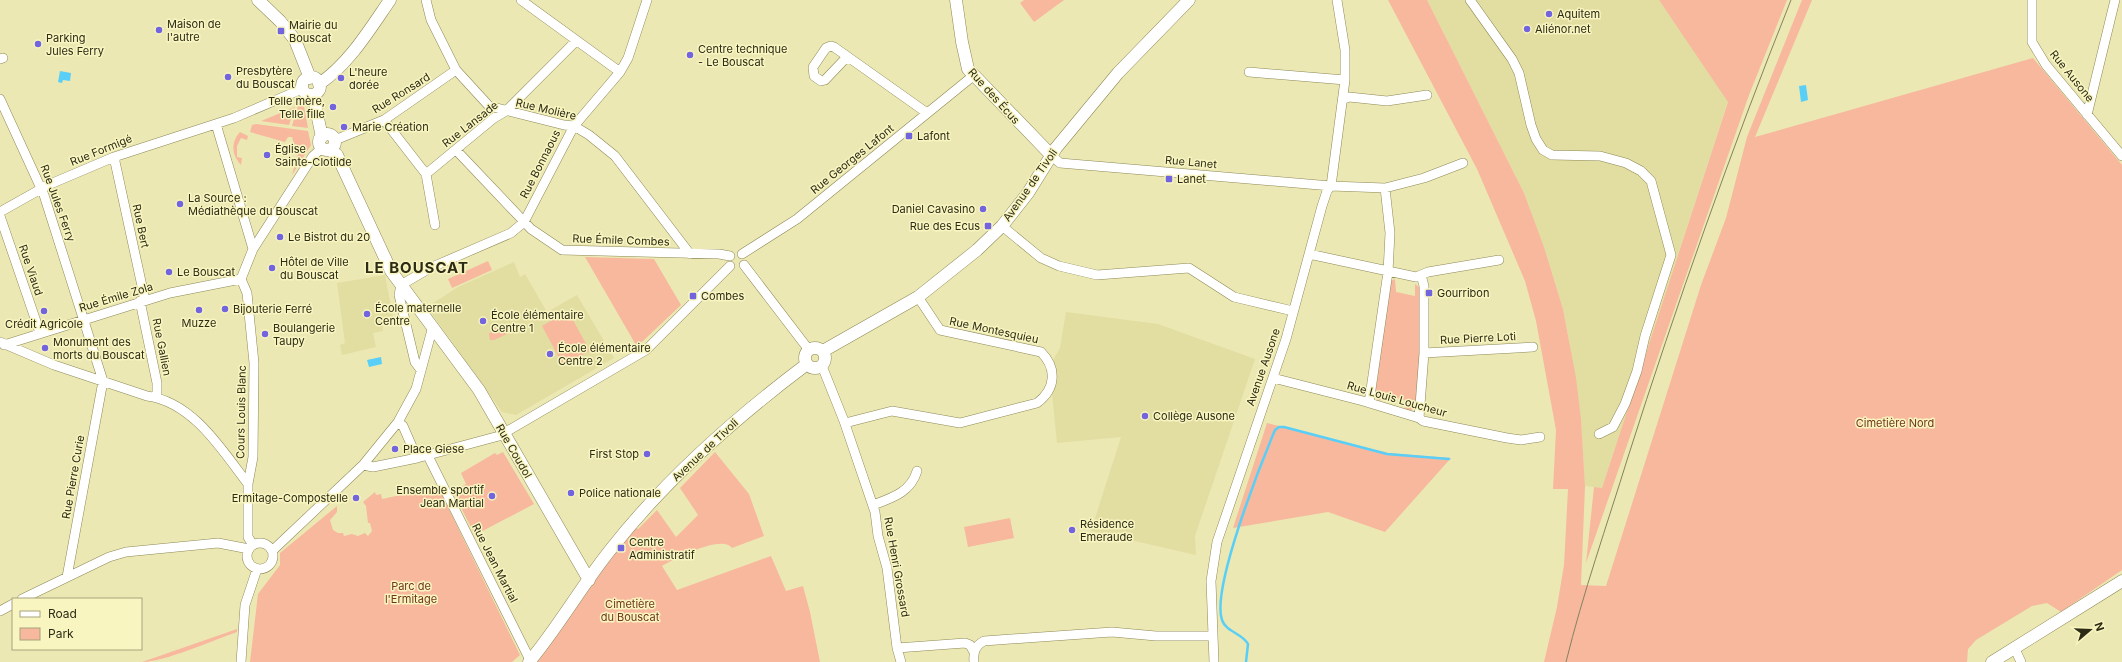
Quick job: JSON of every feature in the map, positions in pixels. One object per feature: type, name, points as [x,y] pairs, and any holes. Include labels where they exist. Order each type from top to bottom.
[{"type":"street","points":[[258,0],[280,21],[295,40],[311,86],[327,144],[337,155],[391,271],[401,285],[399,296],[415,362],[421,370]]},
{"type":"street","points":[[311,86],[330,76],[357,45],[390,0]]},
{"type":"street","name":"Rue Molière","points":[[426,0],[431,20],[456,70],[489,106],[574,126],[589,135],[615,156],[690,254]]},
{"type":"street","points":[[521,0],[620,72]]},
{"type":"street","name":"Rue Bonnaous","points":[[401,285],[430,268],[511,233],[524,222],[574,126],[620,72],[628,58],[648,0]]},
{"type":"street","name":"Rue des Écus","points":[[956,0],[966,63],[973,76],[1052,156]]},
{"type":"street","name":"Avenue de Tivoli","points":[[823,351],[918,297],[977,250],[1002,226],[1028,193],[1056,148],[1118,73],[1189,0]]},
{"type":"street","name":"Avenue Ausone","points":[[1214,662],[1211,581],[1217,542],[1294,311],[1322,206],[1330,186],[1344,99],[1345,80],[1345,50],[1337,0]]},
{"type":"street","points":[[1470,0],[1512,59],[1519,72],[1531,125],[1536,139],[1543,150],[1552,155],[1600,156],[1626,163],[1641,171],[1651,181],[1672,256],[1645,336],[1637,371],[1625,404],[1613,428],[1599,434]]},
{"type":"street","name":"Rue Ausone","points":[[2032,0],[2032,42],[2046,65],[2122,156]]},
{"type":"street","points":[[2087,115],[2115,0]]},
{"type":"street","name":"Rue Lansade","points":[[426,174],[494,118],[506,111],[576,41]]},
{"type":"street","points":[[849,58],[927,113]]},
{"type":"street","name":"Rue Ronsard","points":[[327,144],[384,120],[456,70]]},
{"type":"street","points":[[1249,72],[1345,80]]},
{"type":"street","name":"Rue Georges Lafont","points":[[742,254],[797,219],[973,76]]},
{"type":"street","name":"Rue Formigé","points":[[0,212],[42,190],[48,185],[114,157],[216,124],[311,86]]},
{"type":"street","points":[[1344,99],[1349,97],[1387,101],[1427,96]]},
{"type":"street","name":"Rue Jules Ferry","points":[[0,99],[42,190],[62,247],[82,320],[102,381]]},
{"type":"street","points":[[384,120],[426,174],[435,225]]},
{"type":"street","points":[[216,124],[253,249]]},
{"type":"street","points":[[241,279],[253,249],[313,156],[327,144]]},
{"type":"street","name":"Rue Émile Combes","points":[[456,150],[531,229],[562,250],[719,254],[730,261]]},
{"type":"street","name":"Rue Lanet","points":[[1052,156],[1060,163],[1330,186],[1385,188],[1424,178],[1463,163]]},
{"type":"street","name":"Rue Bert","points":[[114,157],[143,300]]},
{"type":"street","points":[[1369,403],[1388,272],[1390,233],[1385,188]]},
{"type":"street","name":"Rue Viaud","points":[[0,216],[40,333]]},
{"type":"street","points":[[1002,226],[1041,258],[1059,266],[1097,275],[1189,268],[1234,296],[1294,311]]},
{"type":"street","points":[[363,465],[373,467],[428,456],[465,447],[499,436],[646,350],[730,261],[734,253],[742,254],[745,257],[744,265],[809,350]]},
{"type":"street","points":[[1309,254],[1416,277],[1499,260]]},
{"type":"street","points":[[730,261],[738,269],[744,265]]},
{"type":"street","points":[[1419,418],[1424,353],[1424,286],[1421,275]]},
{"type":"street","name":"Rue Émile Zola","points":[[2,345],[143,300],[241,279]]},
{"type":"street","name":"Cours Louis Blanc","points":[[241,279],[247,293],[254,363],[253,457],[248,484],[248,537],[251,547]]},
{"type":"street","name":"Rue Coudol","points":[[401,285],[479,390],[589,580]]},
{"type":"street","name":"Rue Montesquieu","points":[[845,423],[892,411],[960,423],[1038,403],[1045,397],[1051,388],[1052,369],[1049,362],[1041,352],[940,330],[918,297]]},
{"type":"street","name":"Rue Gallien","points":[[143,300],[157,383],[157,397]]},
{"type":"street","points":[[272,551],[363,465],[398,422],[416,389],[432,326]]},
{"type":"street","points":[[2,345],[54,365],[147,396],[157,397],[177,407],[197,421],[248,484]]},
{"type":"street","name":"Rue Pierre Loti","points":[[1424,353],[1533,347]]},
{"type":"street","points":[[815,348],[823,351],[825,361],[822,366],[816,368],[807,364],[805,355],[809,350],[815,348]]},
{"type":"street","name":"Avenue de Tivoli","points":[[530,661],[611,549],[632,524],[703,450],[737,419],[807,364]]},
{"type":"street","name":"Rue Henri Grossard","points":[[822,366],[845,423],[873,505],[878,536],[887,568],[897,648],[901,662]]},
{"type":"street","name":"Rue Louis Loucheur","points":[[1272,378],[1369,403],[1419,418],[1423,421],[1521,440],[1540,437]]},
{"type":"street","name":"Rue Pierre Curie","points":[[67,577],[102,381]]},
{"type":"street","points":[[398,422],[403,426],[417,458]]},
{"type":"street","name":"Rue Jean Martial","points":[[428,456],[530,661]]},
{"type":"street","points":[[873,505],[906,490],[914,481],[917,471]]},
{"type":"street","points":[[24,598],[109,557],[126,552],[218,542],[251,547],[261,543],[272,551],[273,558],[270,565],[264,569],[257,569],[248,561],[251,547]]},
{"type":"street","points":[[241,662],[245,605],[257,569]]},
{"type":"street","points":[[1992,662],[2122,581]]},
{"type":"street","points":[[0,611],[12,605]]},
{"type":"street","points":[[974,662],[974,652],[978,645],[984,642],[1112,632],[1156,636],[1213,636]]},
{"type":"street","points":[[897,648],[965,643],[970,645],[974,652]]},
{"type":"street","points":[[2014,647],[2021,662]]},
{"type":"shaded area","points":[[1427,0],[1659,0],[1728,101],[1602,488],[1585,486],[1581,419],[1569,340],[1563,309],[1544,247],[1524,193]]},
{"type":"shaded area","points":[[514,262],[520,277],[525,274],[547,312],[577,295],[614,358],[516,415],[502,412],[427,307],[458,287]]},
{"type":"shaded area","name":"École maternelle Centre","points":[[385,275],[393,317],[382,320],[383,331],[373,333],[376,347],[342,355],[340,345],[345,343],[337,283]]},
{"type":"shaded area","name":"Collège Ausone","points":[[1066,312],[1158,324],[1255,359],[1195,536],[1196,555],[1091,531],[1121,437],[1057,443],[1052,394],[1057,375],[1053,360],[1060,348]]},
{"type":"green space","points":[[1024,0],[1064,0],[1034,22],[1020,3]]},
{"type":"green space","name":"Cimetière Nord","points":[[1388,0],[1427,0],[1524,193],[1544,247],[1563,309],[1576,378],[1581,419],[1585,486],[1581,585],[1606,586],[1701,285],[1726,218],[1747,137],[1802,0],[1812,0],[1755,137],[2033,58],[2122,165],[2122,570],[2061,612],[2047,603],[2032,606],[1976,640],[1968,649],[1967,662],[1544,662],[1557,607],[1564,565],[1568,489],[1553,489],[1556,430],[1536,321],[1525,281],[1477,169]]},
{"type":"green space","points":[[1659,0],[1787,0],[1749,95],[1586,563],[1594,487],[1602,488],[1728,102]]},
{"type":"green space","points":[[300,105],[304,107],[308,128],[292,126],[298,106]]},
{"type":"green space","points":[[295,107],[289,125],[261,121]]},
{"type":"green space","points":[[256,124],[308,131],[311,145],[292,175],[300,146],[294,144],[292,137],[288,137],[285,142],[250,132],[252,125]]},
{"type":"green space","points":[[240,132],[248,136],[247,140],[241,138],[237,146],[237,157],[242,158],[241,165],[234,153],[233,149],[235,140]]},
{"type":"green space","points":[[585,257],[654,259],[681,305],[643,341],[636,345]]},
{"type":"green space","points":[[488,261],[492,270],[452,288],[448,279]]},
{"type":"green space","points":[[1395,279],[1396,292],[1415,296],[1415,284],[1420,288],[1421,318],[1417,404],[1410,411],[1405,409],[1409,401],[1383,394],[1379,402],[1375,396],[1390,281]]},
{"type":"green space","points":[[568,311],[590,351],[563,365],[542,326]]},
{"type":"green space","points":[[501,326],[508,328],[507,334],[494,340],[490,340],[489,334],[493,329]]},
{"type":"green space","points":[[1267,423],[1388,453],[1451,458],[1385,532],[1328,512],[1233,528]]},
{"type":"green space","name":"Ensemble sportif Jean Martial","points":[[503,452],[534,504],[475,535],[453,492],[466,484],[461,473],[495,453],[497,455]]},
{"type":"green space","name":"Cimetière du Bouscat","points":[[715,452],[749,494],[764,536],[732,548],[727,544],[719,544],[698,549],[662,566],[677,590],[771,556],[786,591],[803,586],[820,662],[531,662],[632,524],[638,529],[657,510],[676,537],[698,515],[680,488]]},
{"type":"green space","name":"Parc de l'Ermitage","points":[[438,487],[520,655],[512,662],[250,662],[258,594],[280,565],[280,553],[337,506],[337,512],[330,520],[333,530],[338,533],[343,533],[344,536],[352,534],[358,536],[365,533],[368,536],[372,531],[370,523],[368,523],[366,506],[363,502],[375,492],[376,495],[381,494],[382,499]]},
{"type":"green space","points":[[1010,518],[1014,538],[968,547],[964,527]]},
{"type":"green space","points":[[237,629],[237,632],[189,650],[163,658],[142,662]]},
{"type":"water","points":[[60,71],[71,73],[70,81],[63,80],[62,83],[58,82]]},
{"type":"water","points":[[1806,85],[1808,100],[1801,102],[1799,86]]},
{"type":"water","points":[[381,357],[382,364],[369,367],[367,360]]},
{"type":"waterway","points":[[1246,662],[1248,644],[1242,637],[1230,630],[1224,624],[1222,620],[1221,604],[1230,555],[1249,496],[1275,430],[1279,427],[1284,427],[1387,454],[1449,459]]},
{"type":"tram line","points":[[1566,662],[1580,610],[1647,399],[1705,227],[1791,0]]},
{"type":"place","name":"Aquitem","points":[[1549,14]]},
{"type":"place","name":"Aliénor.net","points":[[1527,29]]},
{"type":"place","name":"Maison de l'autre","points":[[159,30]]},
{"type":"place","name":"Mairie du Bouscat","points":[[281,31]]},
{"type":"place","name":"Parking Jules Ferry","points":[[38,44]]},
{"type":"place","name":"Centre technique - Le Bouscat","points":[[690,55]]},
{"type":"place","name":"Presbytère du Bouscat","points":[[228,77]]},
{"type":"place","name":"L'heure dorée","points":[[341,78]]},
{"type":"place","name":"Telle mère, Telle fille","points":[[333,107]]},
{"type":"place","name":"Marie Création","points":[[344,127]]},
{"type":"place","name":"Lafont","points":[[909,136]]},
{"type":"place","name":"Église Sainte-Clotilde","points":[[267,155]]},
{"type":"place","name":"Lanet","points":[[1169,179]]},
{"type":"place","name":"La Source : Médiathèque du Bouscat","points":[[180,204]]},
{"type":"place","name":"Daniel Cavasino","points":[[983,209]]},
{"type":"place","name":"Rue des Ecus","points":[[988,226]]},
{"type":"place","name":"Le Bistrot du 20","points":[[280,237]]},
{"type":"place","name":"Hôtel de Ville du Bouscat","points":[[272,268]]},
{"type":"place","name":"Le Bouscat","points":[[169,272]]},
{"type":"place","name":"Gourribon","points":[[1429,293]]},
{"type":"place","name":"Combes","points":[[693,296]]},
{"type":"place","name":"Bijouterie Ferré","points":[[225,309]]},
{"type":"place","name":"Muzze","points":[[199,310]]},
{"type":"place","name":"Crédit Agricole","points":[[44,311]]},
{"type":"place","name":"École maternelle Centre","points":[[367,314]]},
{"type":"place","name":"École élémentaire Centre 1","points":[[483,321]]},
{"type":"place","name":"Boulangerie Taupy","points":[[265,334]]},
{"type":"place","name":"Monument des morts du Bouscat","points":[[45,348]]},
{"type":"place","name":"École élémentaire Centre 2","points":[[550,354]]},
{"type":"place","name":"Collège Ausone","points":[[1145,416]]},
{"type":"place","name":"Place Giese","points":[[395,449]]},
{"type":"place","name":"First Stop","points":[[647,454]]},
{"type":"place","name":"Police nationale","points":[[571,493]]},
{"type":"place","name":"Ensemble sportif Jean Martial","points":[[492,496]]},
{"type":"place","name":"Ermitage-Compostelle","points":[[356,498]]},
{"type":"place","name":"Résidence Emeraude","points":[[1072,530]]},
{"type":"place","name":"Centre Administratif","points":[[621,548]]},
{"type":"district","name":"LE BOUSCAT","points":[[417,267]]}]
